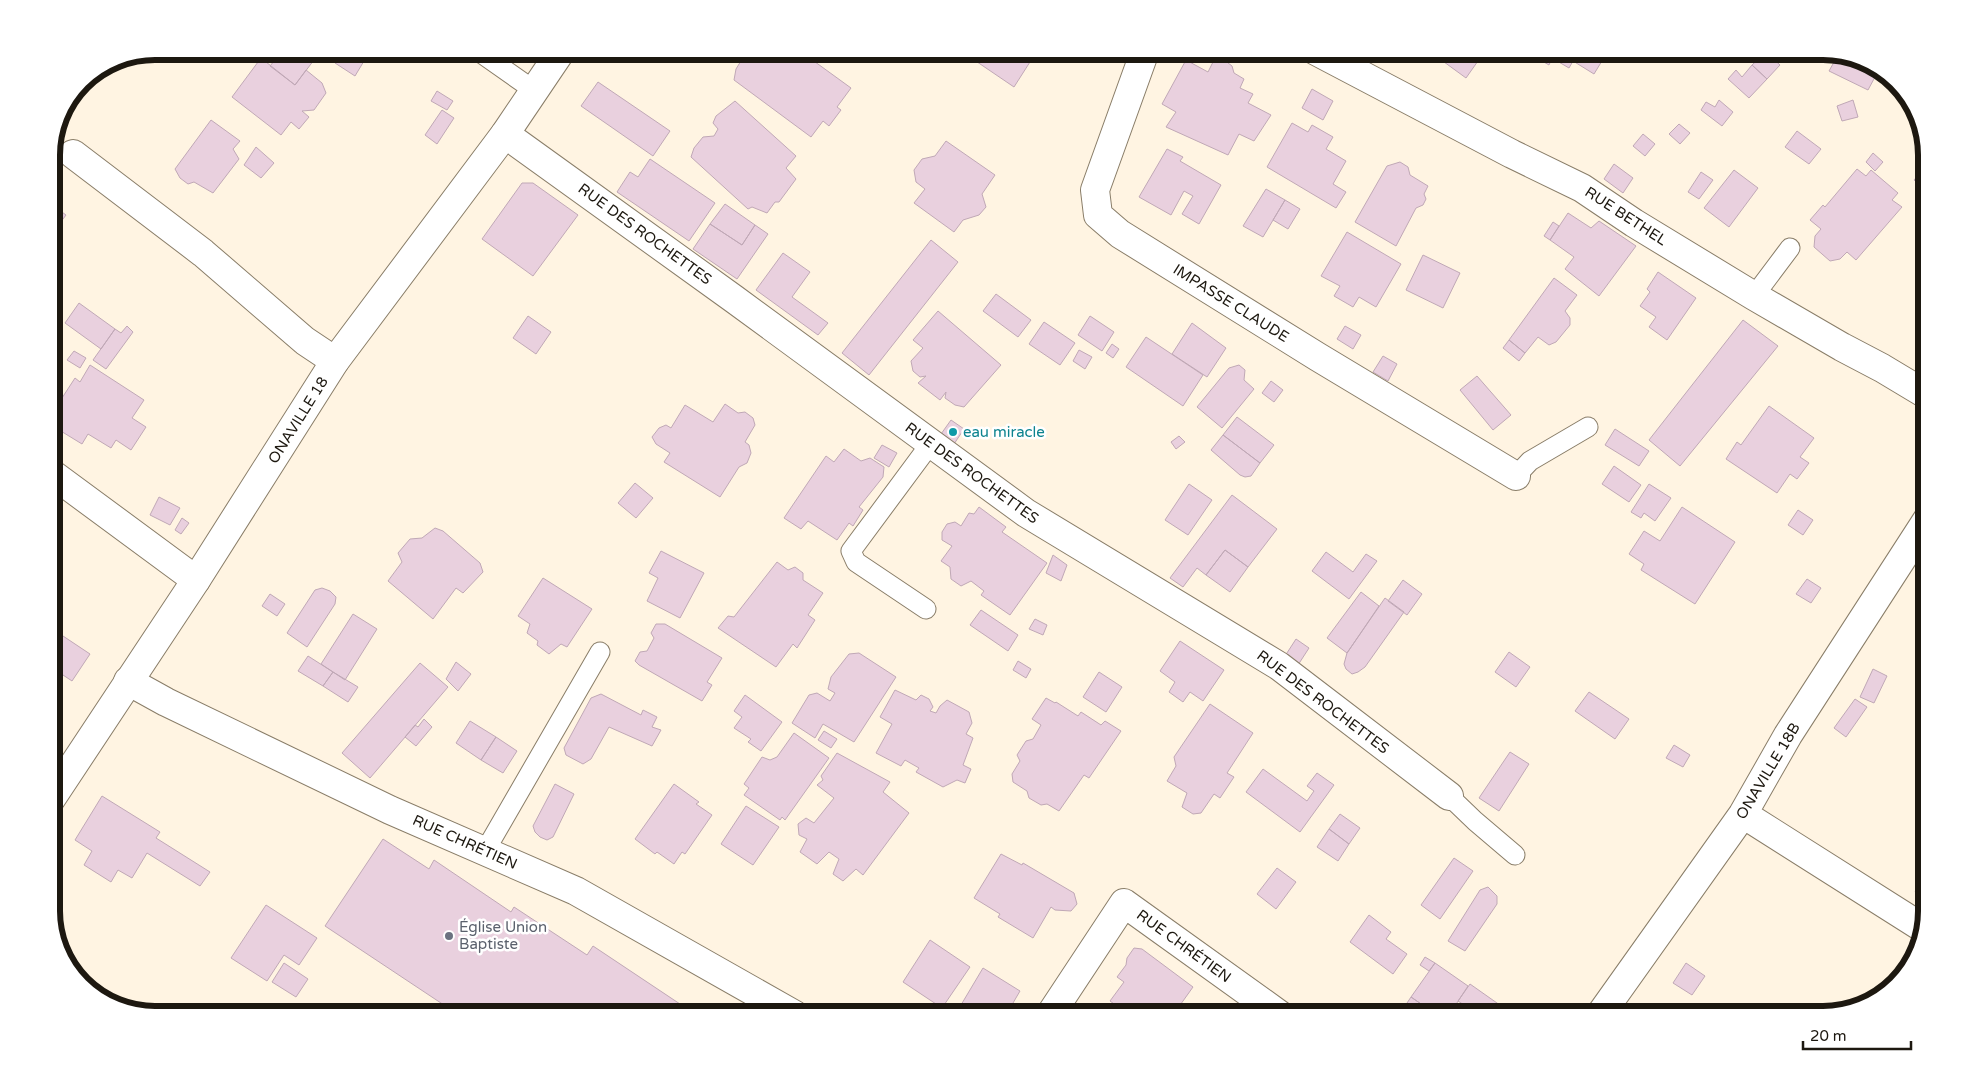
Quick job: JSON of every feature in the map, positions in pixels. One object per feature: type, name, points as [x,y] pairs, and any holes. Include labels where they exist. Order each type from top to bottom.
[{"type":"street","name":"ONAVILLE 18","points":[[60,787],[196,580],[335,361],[505,134],[555,60]]},
{"type":"street","name":"IMPASSE CLAUDE","points":[[1142,60],[1095,190],[1098,215],[1120,234],[1318,357],[1516,476]]},
{"type":"street","name":"RUE BETHEL","points":[[1340,60],[1503,149],[1582,188],[1634,223],[1754,296],[1918,390]]},
{"type":"street","name":"RUE DES ROCHETTES","points":[[505,134],[734,298],[1026,513],[1279,666],[1449,796]]},
{"type":"street","points":[[73,154],[203,253],[305,340],[335,361]]},
{"type":"street","points":[[60,479],[196,580]]},
{"type":"street","name":"ONAVILLE 18B","points":[[1606,1006],[1743,814],[1788,735],[1918,534]]},
{"type":"street","name":"RUE CHRÉTIEN","points":[[128,681],[166,702],[390,810],[576,891],[779,1006]]},
{"type":"street","points":[[1743,814],[1917,924]]},
{"type":"street","name":"RUE CHRÉTIEN","points":[[1056,1006],[1124,903],[1267,1006]]},
{"type":"lane","points":[[491,60],[535,91]]},
{"type":"lane","points":[[1754,296],[1790,248]]},
{"type":"lane","points":[[1516,476],[1530,462],[1588,427]]},
{"type":"lane","points":[[926,609],[856,562],[851,551],[931,443]]},
{"type":"lane","points":[[484,851],[600,652]]},
{"type":"lane","points":[[1449,796],[1515,855]]},
{"type":"building","points":[[260,60],[264,60],[295,85],[306,70],[322,83],[326,93],[314,110],[302,111],[309,117],[299,129],[291,122],[281,135],[232,97]]},
{"type":"building","points":[[275,60],[314,60],[295,85],[270,66]]},
{"type":"building","points":[[337,60],[365,60],[355,76],[335,63]]},
{"type":"building","points":[[742,60],[812,60],[851,88],[837,107],[841,110],[829,126],[823,121],[811,137],[734,80],[736,69]]},
{"type":"building","points":[[974,60],[1031,60],[1014,87]]},
{"type":"building","points":[[1186,60],[1208,72],[1214,60],[1224,60],[1232,66],[1234,73],[1244,79],[1240,88],[1253,94],[1248,103],[1271,115],[1254,141],[1239,134],[1228,155],[1166,127],[1176,112],[1162,104]]},
{"type":"building","points":[[1441,60],[1479,60],[1466,78]]},
{"type":"building","points":[[1540,60],[1551,60],[1549,65]]},
{"type":"building","points":[[1555,60],[1603,60],[1594,74],[1573,61],[1569,68]]},
{"type":"building","points":[[1757,60],[1775,60],[1780,65],[1767,79],[1752,65]]},
{"type":"building","points":[[1835,61],[1842,62],[1865,70],[1884,82],[1875,77],[1868,90],[1829,71]]},
{"type":"building","points":[[1752,65],[1767,79],[1749,98],[1728,79],[1736,70],[1742,77]]},
{"type":"building","points":[[598,82],[670,131],[653,156],[581,106]]},
{"type":"building","points":[[1312,89],[1333,101],[1323,120],[1302,108]]},
{"type":"building","points":[[437,91],[453,101],[447,110],[431,101]]},
{"type":"building","points":[[1719,100],[1733,112],[1722,126],[1701,110],[1706,102],[1715,107]]},
{"type":"building","points":[[1853,100],[1858,117],[1842,121],[1837,106]]},
{"type":"building","points":[[735,101],[796,156],[786,168],[796,179],[779,202],[775,202],[767,213],[752,207],[748,209],[691,157],[694,148],[703,137],[714,136],[718,129],[713,123],[716,116]]},
{"type":"building","points":[[442,110],[454,118],[437,144],[425,135]]},
{"type":"building","points":[[211,120],[240,141],[233,149],[239,159],[213,193],[194,182],[188,184],[180,178],[175,169]]},
{"type":"building","points":[[1292,123],[1308,132],[1312,125],[1333,137],[1326,149],[1346,161],[1333,184],[1346,192],[1336,208],[1267,167]]},
{"type":"building","points":[[1679,124],[1690,133],[1680,144],[1669,134]]},
{"type":"building","points":[[1797,131],[1821,149],[1809,164],[1785,147]]},
{"type":"building","points":[[1643,134],[1655,144],[1645,156],[1633,146]]},
{"type":"building","points":[[946,141],[995,175],[982,194],[986,207],[979,215],[963,220],[954,232],[914,203],[925,189],[916,182],[914,170],[922,159],[935,156]]},
{"type":"building","points":[[256,147],[274,163],[261,178],[244,165]]},
{"type":"building","points":[[1167,149],[1183,157],[1180,161],[1221,185],[1199,224],[1182,214],[1193,196],[1184,191],[1171,215],[1139,197]]},
{"type":"building","points":[[1873,153],[1883,162],[1875,171],[1866,162]]},
{"type":"building","points":[[650,159],[715,203],[689,241],[617,192],[630,172],[638,177]]},
{"type":"building","points":[[1400,162],[1408,167],[1410,175],[1428,186],[1424,194],[1426,199],[1423,205],[1416,208],[1396,246],[1355,222],[1387,166]]},
{"type":"building","points":[[1614,164],[1633,178],[1623,193],[1604,179]]},
{"type":"building","points":[[1857,169],[1866,176],[1871,170],[1898,193],[1892,200],[1902,207],[1856,260],[1847,252],[1840,259],[1830,261],[1814,247],[1815,236],[1821,229],[1810,220],[1823,205],[1825,207]]},
{"type":"building","points":[[1734,170],[1758,188],[1729,227],[1704,208]]},
{"type":"building","points":[[1701,172],[1713,180],[1699,199],[1688,192]]},
{"type":"building","points":[[1918,175],[1918,183],[1914,180]]},
{"type":"building","points":[[522,183],[533,183],[578,215],[533,276],[482,239]]},
{"type":"building","points":[[1266,189],[1285,200],[1263,237],[1243,226]]},
{"type":"building","points":[[1285,200],[1300,209],[1288,229],[1273,220]]},
{"type":"building","points":[[725,204],[755,225],[742,245],[710,224]]},
{"type":"building","points":[[60,211],[66,215],[60,223]]},
{"type":"building","points":[[1568,213],[1591,228],[1599,221],[1636,246],[1599,296],[1565,269],[1574,257],[1550,240]]},
{"type":"building","points":[[1553,222],[1559,226],[1550,240],[1544,236]]},
{"type":"building","points":[[710,224],[742,245],[755,225],[768,234],[737,279],[693,249]]},
{"type":"building","points":[[1347,232],[1401,264],[1376,307],[1359,297],[1353,307],[1334,296],[1340,286],[1321,276]]},
{"type":"building","points":[[931,240],[958,262],[869,375],[842,353]]},
{"type":"building","points":[[783,253],[810,272],[792,297],[828,323],[818,335],[756,290]]},
{"type":"building","points":[[1423,255],[1460,273],[1443,308],[1406,290]]},
{"type":"building","points":[[1658,272],[1696,298],[1667,340],[1649,327],[1656,317],[1640,306],[1650,292],[1647,289]]},
{"type":"building","points":[[1554,278],[1577,295],[1565,311],[1570,318],[1570,325],[1556,342],[1549,345],[1538,337],[1525,353],[1509,340]]},
{"type":"building","points":[[996,294],[1031,320],[1018,337],[983,311]]},
{"type":"building","points":[[79,303],[115,329],[101,349],[65,323]]},
{"type":"building","points":[[938,311],[1001,365],[964,407],[955,405],[945,398],[946,392],[940,400],[918,383],[926,376],[920,377],[913,371],[911,361],[923,348],[913,340]]},
{"type":"building","points":[[528,316],[551,332],[536,354],[513,338]]},
{"type":"building","points":[[1090,316],[1114,332],[1102,351],[1078,335]]},
{"type":"building","points":[[1743,320],[1778,346],[1680,466],[1649,440]]},
{"type":"building","points":[[1044,322],[1075,343],[1060,365],[1029,344]]},
{"type":"building","points":[[1192,323],[1226,348],[1207,377],[1172,354]]},
{"type":"building","points":[[127,326],[133,332],[106,369],[93,360],[115,329],[121,333]]},
{"type":"building","points":[[1345,326],[1361,335],[1353,349],[1337,339]]},
{"type":"building","points":[[1146,337],[1203,375],[1183,406],[1126,367]]},
{"type":"building","points":[[1509,340],[1525,353],[1519,361],[1503,348]]},
{"type":"building","points":[[1112,344],[1119,349],[1113,358],[1106,353]]},
{"type":"building","points":[[1079,350],[1092,357],[1085,369],[1073,361]]},
{"type":"building","points":[[74,351],[86,358],[80,368],[67,360]]},
{"type":"building","points":[[1383,356],[1397,364],[1388,381],[1373,372]]},
{"type":"building","points":[[90,365],[144,400],[132,418],[146,427],[131,450],[116,440],[111,448],[88,434],[82,444],[60,431],[60,396],[62,398],[75,378],[80,382]]},
{"type":"building","points":[[1239,365],[1245,370],[1244,380],[1254,389],[1222,428],[1197,407],[1229,368]]},
{"type":"building","points":[[1477,376],[1511,415],[1493,430],[1460,390]]},
{"type":"building","points":[[1271,381],[1283,390],[1274,402],[1262,393]]},
{"type":"building","points":[[725,404],[738,413],[745,412],[753,418],[755,425],[745,442],[749,445],[751,453],[747,463],[739,467],[720,497],[664,462],[670,453],[656,444],[652,437],[659,428],[666,425],[671,428],[685,405],[713,422]]},
{"type":"building","points":[[1769,406],[1814,438],[1800,457],[1809,463],[1797,479],[1790,474],[1777,493],[1726,459],[1737,442],[1741,445]]},
{"type":"building","points":[[1237,417],[1274,445],[1260,463],[1223,435]]},
{"type":"building","name":"eau miracle","points":[[951,420],[964,429],[954,444],[941,434]]},
{"type":"building","points":[[1615,429],[1649,451],[1639,466],[1605,445]]},
{"type":"building","points":[[1223,435],[1260,463],[1251,476],[1245,477],[1240,475],[1211,450]]},
{"type":"building","points":[[1179,436],[1185,442],[1176,449],[1171,442]]},
{"type":"building","points":[[882,445],[897,453],[889,467],[874,458]]},
{"type":"building","points":[[844,449],[861,461],[870,458],[884,467],[883,477],[859,507],[863,510],[853,526],[849,523],[837,540],[808,521],[801,529],[784,518],[826,456],[834,462]]},
{"type":"building","points":[[1614,466],[1641,485],[1629,502],[1602,484]]},
{"type":"building","points":[[635,483],[653,498],[636,518],[618,503]]},
{"type":"building","points":[[1189,484],[1212,500],[1188,535],[1165,520]]},
{"type":"building","points":[[1649,484],[1671,498],[1655,521],[1644,513],[1641,518],[1631,512]]},
{"type":"building","points":[[1232,495],[1277,529],[1248,567],[1225,550],[1206,575],[1197,568],[1183,587],[1170,578]]},
{"type":"building","points":[[159,497],[180,508],[170,525],[150,515]]},
{"type":"building","points":[[979,507],[1006,527],[1002,532],[1047,563],[1010,615],[981,595],[984,591],[971,581],[961,586],[951,579],[950,567],[941,561],[952,546],[942,540],[942,532],[947,524],[955,522],[961,526],[969,513],[974,514]]},
{"type":"building","points":[[1682,507],[1735,542],[1695,604],[1641,570],[1644,564],[1629,554],[1644,531],[1660,541]]},
{"type":"building","points":[[1798,510],[1813,520],[1803,535],[1788,525]]},
{"type":"building","points":[[182,518],[189,523],[181,534],[175,530]]},
{"type":"building","points":[[435,528],[443,531],[480,563],[483,572],[463,593],[456,588],[433,619],[388,581],[402,562],[398,553],[410,539],[422,538]]},
{"type":"building","points":[[1225,550],[1248,567],[1230,592],[1206,575]]},
{"type":"building","points":[[661,551],[704,573],[680,618],[647,601],[658,578],[649,573]]},
{"type":"building","points":[[1326,552],[1353,572],[1366,554],[1377,561],[1349,599],[1312,571]]},
{"type":"building","points":[[1053,555],[1067,565],[1061,581],[1046,573]]},
{"type":"building","points":[[777,562],[788,570],[795,567],[803,573],[803,580],[823,593],[808,615],[815,620],[797,648],[793,644],[776,667],[718,628],[728,616],[734,617]]},
{"type":"building","points":[[543,578],[592,609],[567,647],[561,644],[549,654],[537,645],[538,641],[527,633],[530,624],[518,616]]},
{"type":"building","points":[[1807,579],[1821,588],[1811,603],[1796,594]]},
{"type":"building","points":[[1403,580],[1422,594],[1407,615],[1388,601]]},
{"type":"building","points":[[322,588],[330,591],[336,597],[335,604],[307,647],[287,633],[315,590]]},
{"type":"building","points":[[1361,592],[1379,606],[1347,653],[1327,638]]},
{"type":"building","points":[[270,594],[285,604],[277,616],[262,606]]},
{"type":"building","points":[[1385,598],[1404,612],[1365,667],[1352,674],[1346,669],[1344,664],[1347,653]]},
{"type":"building","points":[[981,610],[1018,635],[1008,651],[970,625]]},
{"type":"building","points":[[353,614],[377,629],[345,680],[321,664]]},
{"type":"building","points":[[1035,619],[1047,625],[1043,635],[1029,629]]},
{"type":"building","points":[[656,624],[665,624],[722,658],[707,682],[712,685],[702,701],[635,661],[640,652],[647,651],[654,638],[651,633]]},
{"type":"building","points":[[60,634],[90,654],[72,681],[60,673]]},
{"type":"building","points":[[1296,639],[1309,648],[1298,665],[1285,656]]},
{"type":"building","points":[[1180,641],[1224,670],[1203,701],[1190,692],[1183,702],[1169,692],[1175,682],[1160,671]]},
{"type":"building","points":[[1509,652],[1530,667],[1516,687],[1495,672]]},
{"type":"building","points":[[859,653],[896,677],[854,742],[823,724],[815,738],[792,723],[809,695],[817,693],[830,701],[835,693],[828,689],[831,677],[849,654]]},
{"type":"building","points":[[308,656],[333,672],[323,686],[298,671]]},
{"type":"building","points":[[1018,661],[1031,669],[1026,678],[1013,670]]},
{"type":"building","points":[[456,662],[471,674],[458,691],[446,679]]},
{"type":"building","points":[[420,663],[448,687],[370,778],[342,753]]},
{"type":"building","points":[[1873,669],[1887,676],[1874,703],[1860,697]]},
{"type":"building","points":[[333,672],[358,687],[348,702],[323,686]]},
{"type":"building","points":[[1099,672],[1122,687],[1106,712],[1083,697]]},
{"type":"building","points":[[895,690],[916,700],[921,695],[929,699],[933,707],[930,711],[936,713],[947,700],[969,712],[972,723],[966,734],[973,738],[963,765],[971,769],[965,783],[957,780],[943,787],[916,772],[919,768],[905,760],[901,766],[876,753],[892,724],[880,717]]},
{"type":"building","points":[[1589,692],[1629,719],[1615,739],[1575,711]]},
{"type":"building","points":[[601,694],[641,715],[643,710],[657,717],[652,727],[661,730],[652,746],[609,727],[591,759],[583,764],[566,755],[564,748],[591,698]]},
{"type":"building","points":[[745,695],[782,722],[761,751],[748,742],[751,739],[734,728],[742,717],[734,711]]},
{"type":"building","points":[[1046,698],[1078,716],[1081,712],[1101,725],[1105,721],[1121,731],[1089,778],[1084,775],[1059,811],[1047,804],[1041,805],[1029,798],[1027,791],[1013,782],[1012,774],[1020,761],[1017,755],[1026,741],[1033,739],[1041,725],[1032,719]]},
{"type":"building","points":[[1855,699],[1867,707],[1846,737],[1834,728]]},
{"type":"building","points":[[1210,704],[1253,733],[1227,773],[1234,777],[1220,798],[1214,794],[1201,813],[1193,814],[1182,807],[1187,793],[1167,781],[1176,766],[1174,757]]},
{"type":"building","points":[[424,719],[432,727],[416,746],[405,737],[415,725],[418,727]]},
{"type":"building","points":[[470,721],[496,737],[481,760],[456,743]]},
{"type":"building","points":[[824,731],[837,739],[831,748],[818,740]]},
{"type":"building","points":[[794,733],[829,758],[785,820],[782,817],[780,820],[744,795],[749,788],[744,784],[762,757],[770,760],[777,757]]},
{"type":"building","points":[[496,737],[517,751],[503,773],[481,760]]},
{"type":"building","points":[[1674,745],[1690,755],[1683,767],[1666,758]]},
{"type":"building","points":[[1510,752],[1529,764],[1499,811],[1479,798]]},
{"type":"building","points":[[837,753],[890,782],[883,792],[909,813],[863,875],[856,869],[843,881],[833,874],[839,859],[829,852],[817,864],[800,852],[807,839],[799,835],[798,824],[806,818],[814,823],[834,798],[817,785],[823,780],[821,776]]},
{"type":"building","points":[[1263,769],[1307,801],[1314,791],[1307,786],[1317,773],[1334,785],[1300,832],[1246,792]]},
{"type":"building","points":[[555,784],[574,794],[553,837],[547,840],[535,832],[533,826]]},
{"type":"building","points":[[674,784],[699,802],[696,804],[712,815],[685,854],[682,852],[674,864],[657,852],[655,854],[635,839]]},
{"type":"building","points":[[102,796],[160,832],[156,838],[210,872],[200,886],[147,853],[132,878],[118,870],[111,882],[84,865],[92,851],[75,840]]},
{"type":"building","points":[[746,806],[779,827],[753,865],[721,844]]},
{"type":"building","points":[[1340,814],[1360,828],[1349,844],[1329,829]]},
{"type":"building","points":[[1329,829],[1349,844],[1338,861],[1317,847]]},
{"type":"building","name":"Église Union Baptiste","points":[[383,839],[429,869],[434,860],[511,912],[514,907],[587,955],[593,946],[680,1004],[679,1006],[445,1006],[325,926]]},
{"type":"building","points":[[1001,854],[1022,865],[1023,863],[1074,893],[1077,904],[1071,911],[1055,910],[1051,907],[1033,938],[998,917],[1000,914],[974,898]]},
{"type":"building","points":[[1454,858],[1473,871],[1440,919],[1421,905]]},
{"type":"building","points":[[1277,868],[1296,882],[1276,909],[1257,894]]},
{"type":"building","points":[[1488,887],[1497,896],[1497,904],[1465,951],[1448,941],[1480,890]]},
{"type":"building","points":[[266,905],[317,938],[299,965],[284,955],[267,981],[231,958]]},
{"type":"building","points":[[1369,915],[1391,932],[1386,939],[1407,954],[1393,974],[1350,942]]},
{"type":"building","points":[[930,940],[970,967],[943,1006],[939,1006],[903,982]]},
{"type":"building","points":[[1134,948],[1142,949],[1193,987],[1179,1006],[1117,1006],[1110,1001],[1124,982],[1117,977],[1126,965],[1127,958]]},
{"type":"building","points":[[1425,957],[1435,963],[1429,971],[1420,965]]},
{"type":"building","points":[[284,963],[308,979],[296,997],[272,982]]},
{"type":"building","points":[[1435,963],[1468,986],[1455,1006],[1424,1006],[1411,997]]},
{"type":"building","points":[[1686,963],[1705,976],[1692,995],[1673,983]]},
{"type":"building","points":[[983,968],[1020,991],[1011,1006],[960,1006]]},
{"type":"building","points":[[1470,984],[1501,1006],[1466,1006],[1458,1001]]},
{"type":"building","points":[[1411,997],[1424,1006],[1405,1006]]},
{"type":"place","name":"eau miracle","points":[[953,432]]},
{"type":"place","name":"Église Union Baptiste","points":[[449,936]]}]
